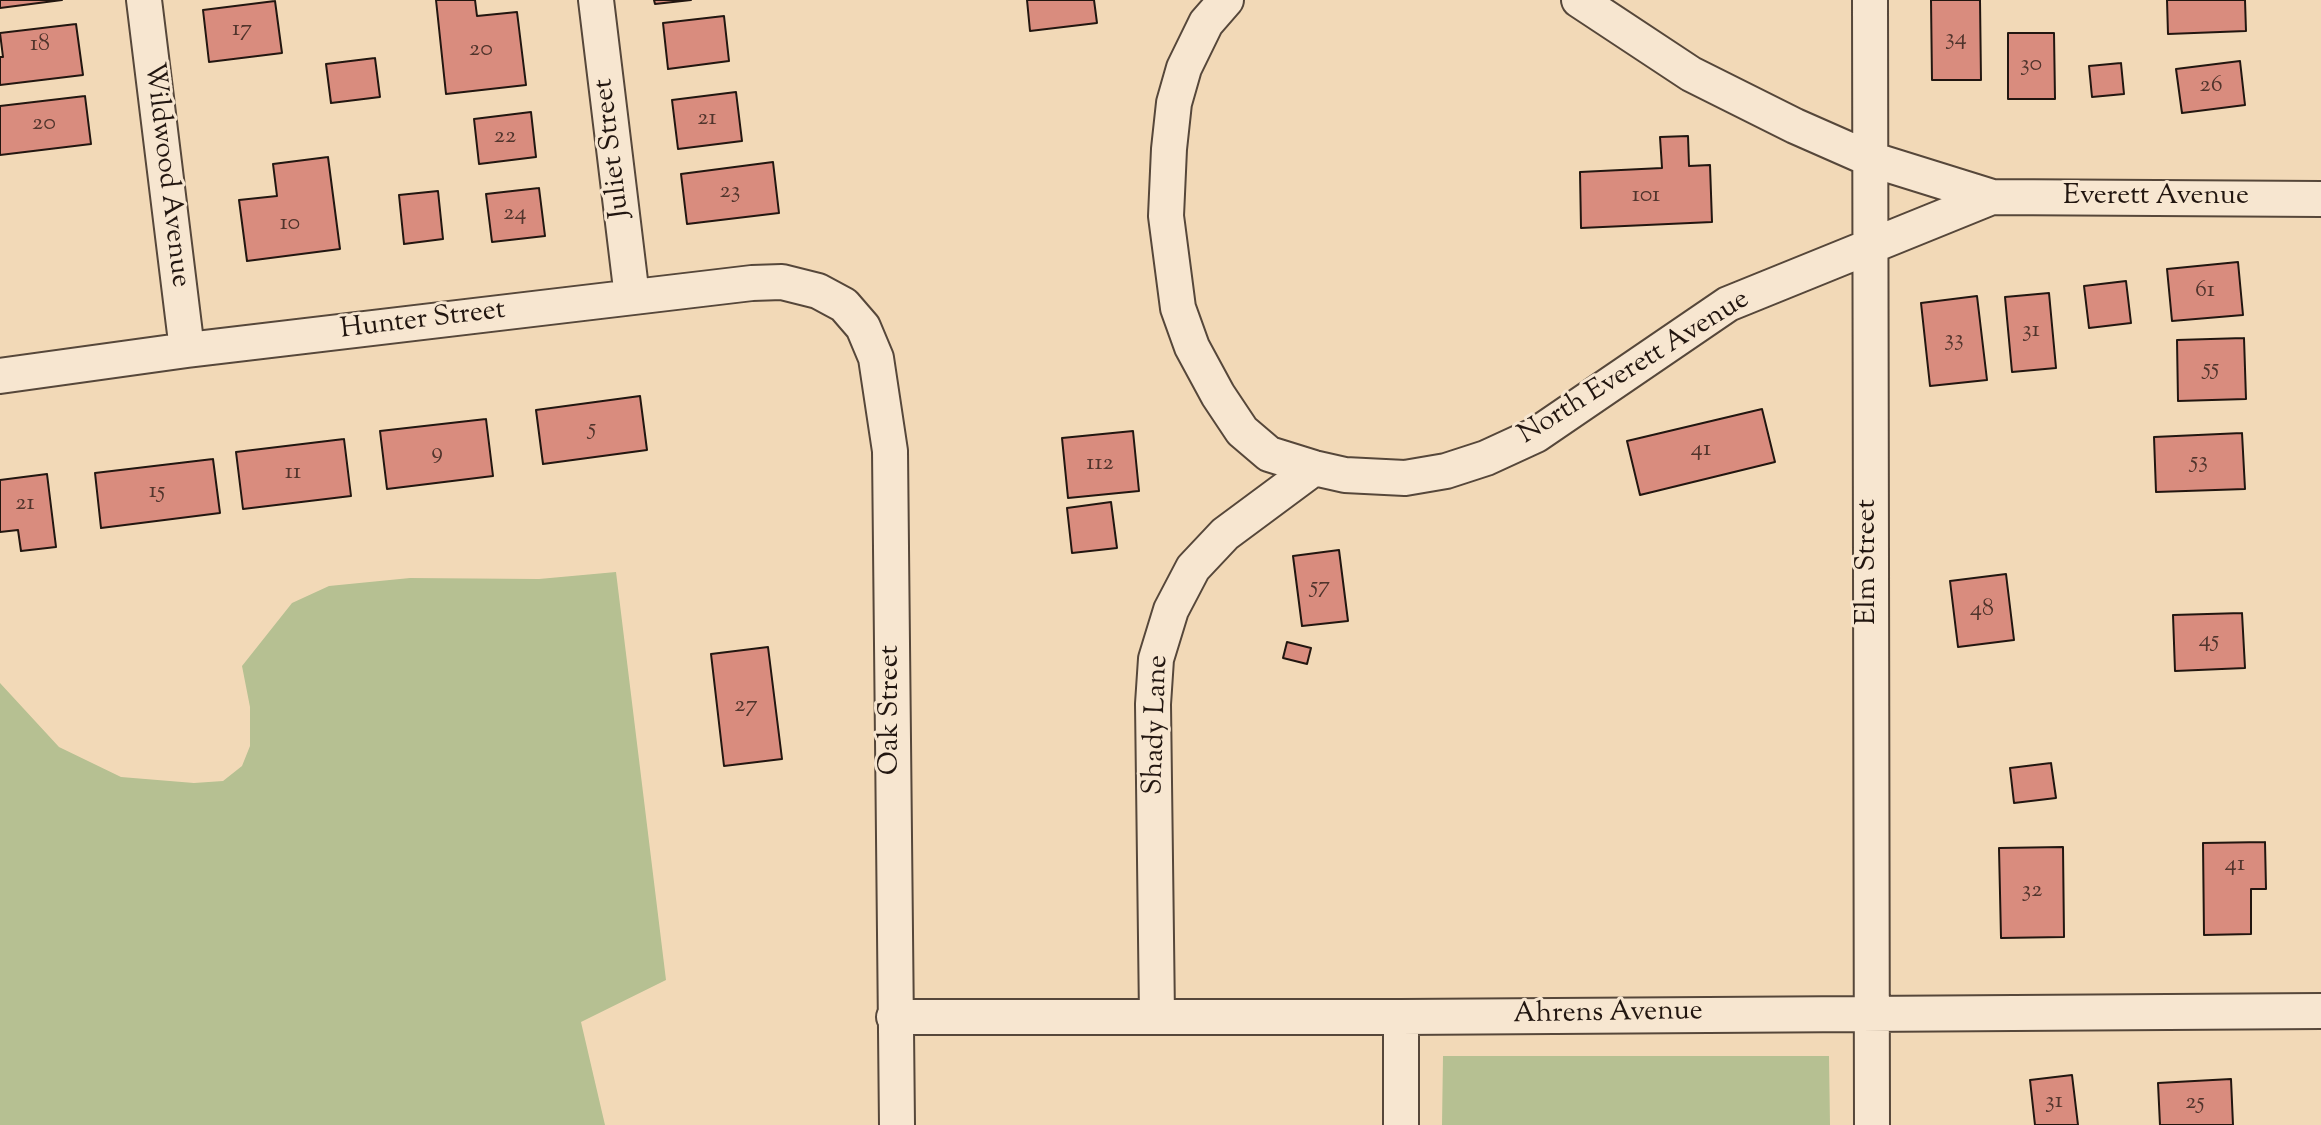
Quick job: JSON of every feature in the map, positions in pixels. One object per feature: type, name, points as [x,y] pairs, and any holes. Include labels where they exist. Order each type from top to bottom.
[{"type":"street","name":"Wildwood Avenue","points":[[144,0],[187,350]]},
{"type":"street","name":"Juliet Street","points":[[596,0],[632,297]]},
{"type":"street","points":[[1226,0],[1206,23],[1184,68],[1174,103],[1166,216],[1178,308],[1192,347],[1242,431],[1269,454],[1314,468]]},
{"type":"street","points":[[1579,0],[1691,74],[1795,126],[1870,159],[1992,197]]},
{"type":"street","name":"Elm Street","points":[[1870,0],[1872,1125]]},
{"type":"street","name":"North Everett Avenue","points":[[1314,468],[1345,475],[1405,478],[1446,471],[1486,458],[1536,435],[1728,304],[1992,197]]},
{"type":"street","name":"Everett Avenue","points":[[1992,197],[2321,199]]},
{"type":"street","name":"Hunter Street","points":[[0,376],[187,350],[782,282],[818,291],[844,305]]},
{"type":"street","name":"Oak Street","points":[[844,305],[863,327],[876,358],[890,451],[897,1125]]},
{"type":"street","name":"Shady Lane","points":[[1157,1016],[1153,704],[1156,659],[1171,610],[1193,568],[1225,534],[1314,468]]},
{"type":"street","name":"Ahrens Avenue","points":[[894,1017],[2321,1011]]},
{"type":"street","points":[[1401,1017],[1401,1125]]},
{"type":"green space","points":[[616,572],[666,980],[581,1022],[605,1125],[0,1125],[0,683],[59,747],[121,777],[194,783],[223,781],[242,766],[250,746],[250,707],[242,666],[292,603],[329,586],[410,578],[539,579]]},
{"type":"green space","points":[[1443,1056],[1829,1056],[1830,1125],[1442,1125]]},
{"type":"building","points":[[0,0],[62,0],[0,8]]},
{"type":"building","points":[[436,0],[475,0],[477,16],[517,12],[526,85],[446,94]]},
{"type":"building","points":[[654,0],[691,0],[655,4]]},
{"type":"building","points":[[1027,0],[1094,0],[1097,23],[1030,31]]},
{"type":"building","points":[[1931,0],[1980,0],[1981,80],[1932,80]]},
{"type":"building","points":[[2167,0],[2245,0],[2246,31],[2168,34]]},
{"type":"building","points":[[275,1],[282,53],[209,62],[203,10]]},
{"type":"building","points":[[724,16],[729,61],[668,69],[663,23]]},
{"type":"building","points":[[76,24],[83,75],[0,85],[0,57],[3,57],[0,33]]},
{"type":"building","points":[[2008,33],[2054,33],[2055,99],[2008,99]]},
{"type":"building","points":[[375,58],[380,97],[331,103],[326,64]]},
{"type":"building","points":[[2240,61],[2245,105],[2182,113],[2176,69]]},
{"type":"building","points":[[2121,63],[2124,94],[2092,97],[2089,66]]},
{"type":"building","points":[[736,92],[742,141],[678,149],[672,100]]},
{"type":"building","points":[[85,96],[91,144],[0,155],[0,106]]},
{"type":"building","points":[[531,112],[536,157],[479,164],[474,119]]},
{"type":"building","points":[[1688,136],[1689,166],[1710,165],[1712,222],[1581,228],[1580,172],[1662,168],[1660,137]]},
{"type":"building","points":[[328,157],[340,249],[247,261],[239,200],[277,196],[273,164]]},
{"type":"building","points":[[773,162],[779,213],[687,224],[681,174]]},
{"type":"building","points":[[539,188],[545,236],[492,242],[486,194]]},
{"type":"building","points":[[438,191],[443,239],[404,244],[399,195]]},
{"type":"building","points":[[2238,262],[2243,315],[2172,321],[2167,269]]},
{"type":"building","points":[[2126,281],[2131,323],[2089,328],[2084,286]]},
{"type":"building","points":[[2049,293],[2056,368],[2012,372],[2005,297]]},
{"type":"building","points":[[1977,296],[1987,380],[1930,386],[1921,303]]},
{"type":"building","points":[[2244,338],[2246,399],[2178,401],[2177,340]]},
{"type":"building","points":[[640,396],[647,450],[543,464],[536,410]]},
{"type":"building","points":[[1762,409],[1775,462],[1640,495],[1627,441]]},
{"type":"building","points":[[486,419],[493,476],[387,489],[380,431]]},
{"type":"building","points":[[1133,431],[1139,491],[1068,498],[1062,438]]},
{"type":"building","points":[[2242,433],[2245,489],[2156,492],[2154,437]]},
{"type":"building","points":[[344,439],[351,496],[243,509],[236,452]]},
{"type":"building","points":[[213,459],[220,513],[101,528],[95,473]]},
{"type":"building","points":[[47,474],[56,547],[21,551],[18,530],[0,532],[0,480]]},
{"type":"building","points":[[1111,502],[1117,548],[1072,553],[1067,508]]},
{"type":"building","points":[[1339,550],[1348,621],[1302,626],[1293,556]]},
{"type":"building","points":[[2006,574],[2014,640],[1958,647],[1950,581]]},
{"type":"building","points":[[2242,613],[2245,668],[2175,671],[2173,615]]},
{"type":"building","points":[[1287,642],[1311,648],[1307,664],[1283,658]]},
{"type":"building","points":[[768,647],[782,759],[724,766],[711,654]]},
{"type":"building","points":[[2051,763],[2056,798],[2014,803],[2010,768]]},
{"type":"building","points":[[2265,842],[2266,889],[2251,889],[2251,934],[2204,935],[2203,843]]},
{"type":"building","points":[[2063,847],[2064,937],[2001,938],[1999,848]]},
{"type":"building","points":[[2072,1075],[2078,1125],[2035,1125],[2030,1080]]},
{"type":"building","points":[[2231,1079],[2233,1125],[2160,1125],[2158,1083]]}]
